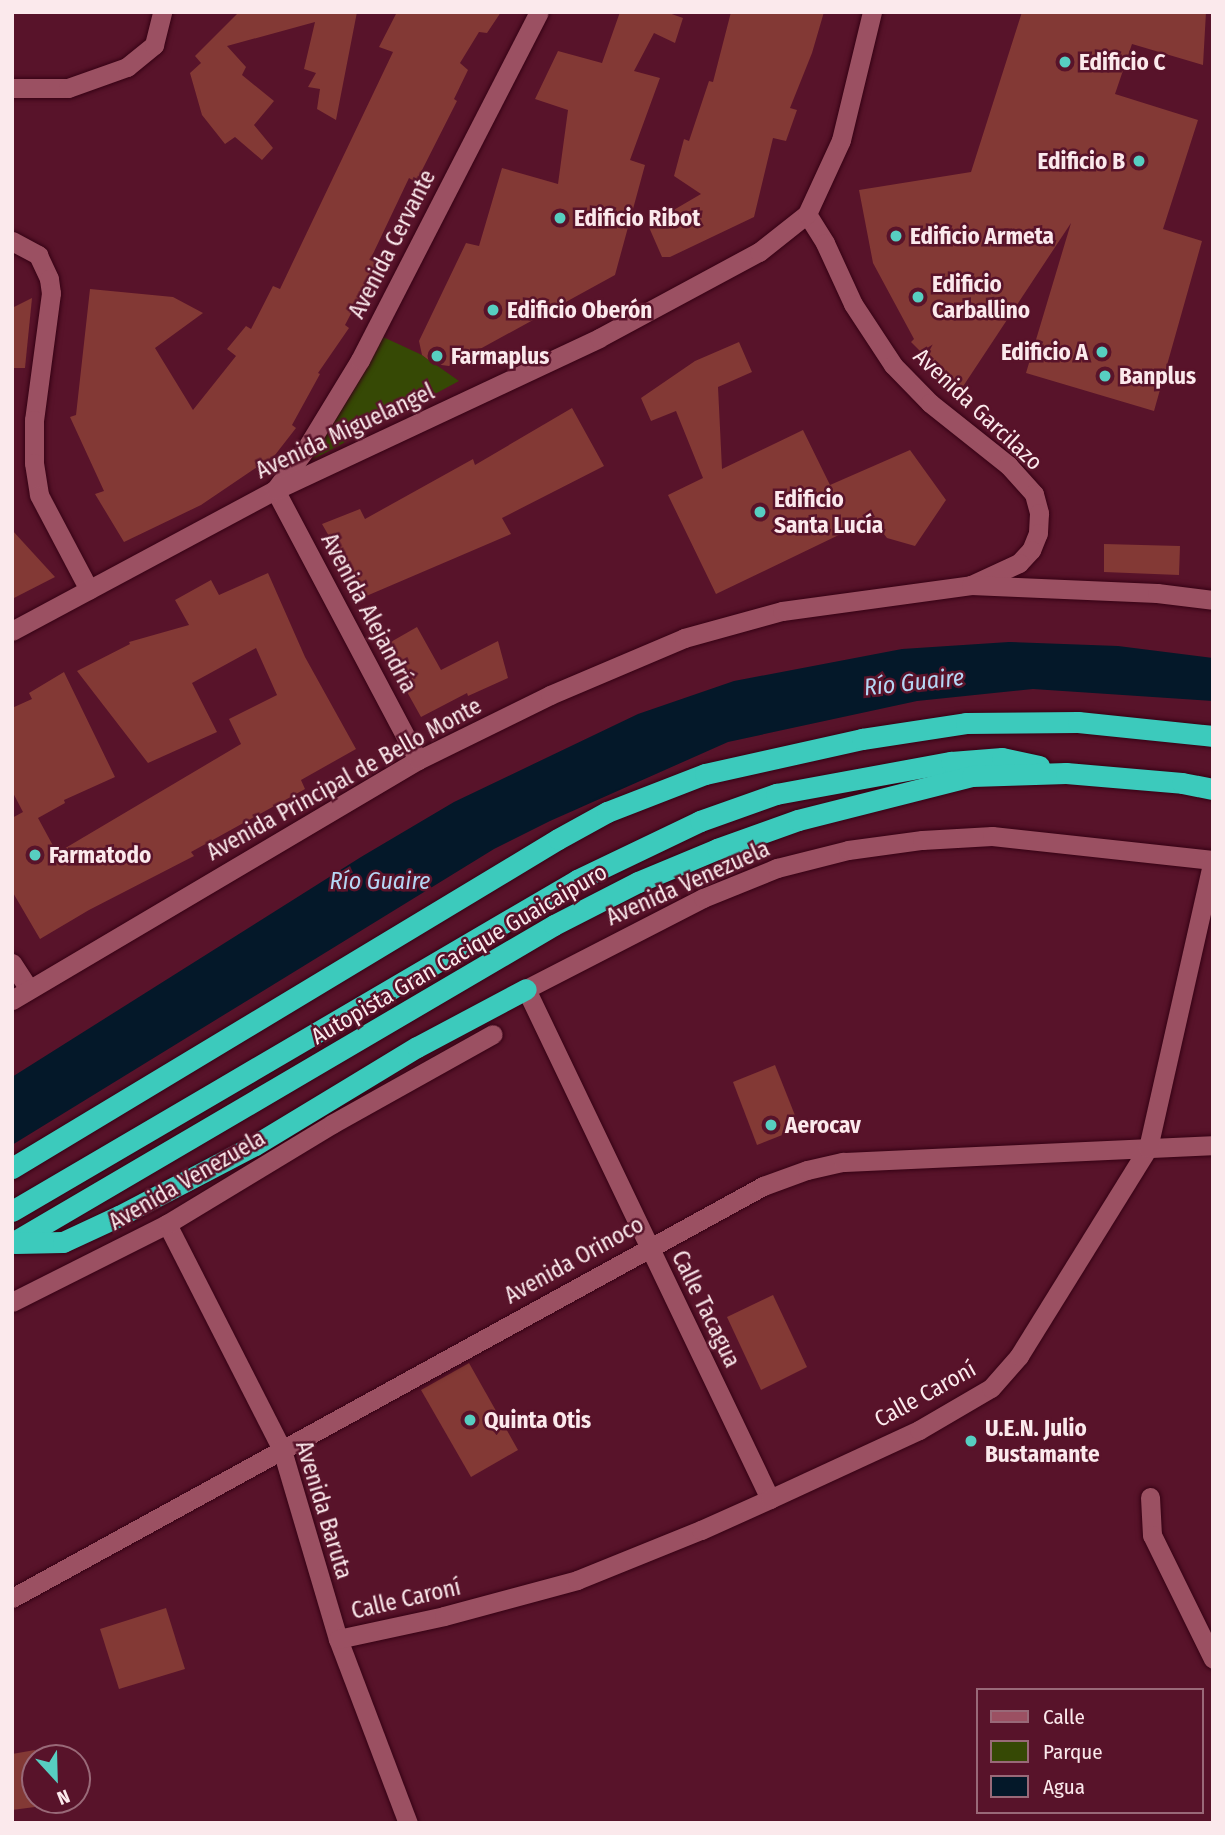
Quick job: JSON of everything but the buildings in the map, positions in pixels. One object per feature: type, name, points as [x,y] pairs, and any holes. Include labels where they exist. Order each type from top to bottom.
[{"type":"highway","name":"Autopista Gran Cacique Guaicaipuro","points":[[12,1168],[558,839],[607,813],[705,774],[862,739],[965,723],[1078,723],[1213,736]]},
{"type":"highway","points":[[12,1211],[577,880],[700,821],[776,794],[950,762],[1002,758],[1066,773]]},
{"type":"highway","name":"Autopista Gran Cacique Guaicaipuro","points":[[13,1243],[554,925],[638,882],[717,849],[798,820],[972,776],[1066,773],[1182,783],[1213,789]]},
{"type":"highway","points":[[13,1243],[63,1242],[119,1216],[255,1145],[417,1047],[526,989]]},
{"type":"street","points":[[12,88],[68,88],[127,67],[154,45],[162,12]]},
{"type":"street","name":"Avenida Cervante","points":[[275,489],[307,447],[360,360],[539,12]]},
{"type":"street","points":[[807,214],[841,140],[872,12]]},
{"type":"street","name":"Avenida Miguelangel","points":[[12,631],[275,489],[600,338],[759,252],[807,214]]},
{"type":"street","name":"Avenida Garcilazo","points":[[807,214],[825,243],[853,304],[893,365],[930,403],[1008,466],[1034,494],[1039,513],[1038,533],[1031,550],[1019,563],[971,585]]},
{"type":"street","points":[[12,241],[38,255],[49,279],[51,293],[34,420],[34,463],[39,495],[89,590]]},
{"type":"street","name":"Avenida Alejandría","points":[[275,489],[418,760]]},
{"type":"street","name":"Avenida Principal de Bello Monte","points":[[20,995],[418,760],[550,695],[684,638],[782,611],[971,585],[1157,593],[1213,600]]},
{"type":"street","name":"Avenida Venezuela","points":[[526,989],[622,937],[703,898],[777,868],[848,850],[922,840],[992,836],[1213,860]]},
{"type":"street","name":"Calle Caroní","points":[[338,1640],[444,1616],[577,1580],[770,1499],[919,1430],[991,1388],[1019,1356],[1148,1148],[1213,860]]},
{"type":"street","points":[[12,963],[20,995]]},
{"type":"street","name":"Calle Tacagua","points":[[526,989],[770,1499]]},
{"type":"street","name":"Avenida Venezuela","points":[[12,1302],[167,1224],[332,1124],[493,1034]]},
{"type":"street","name":"Avenida Orinoco","points":[[12,1598],[763,1186],[807,1170],[842,1162],[1213,1145]]},
{"type":"street","name":"Avenida Baruta","points":[[167,1224],[282,1450],[338,1640],[408,1823]]},
{"type":"street","points":[[1150,1497],[1152,1535],[1213,1659]]},
{"type":"green space","points":[[381,336],[422,355],[459,381],[312,460]]},
{"type":"water","name":"Río Guaire","points":[[1009,642],[1118,646],[1213,658],[1213,701],[1033,689],[917,701],[728,742],[550,821],[494,849],[12,1145],[12,1077],[361,857],[454,802],[638,714],[734,681],[902,649]]},
{"type":"place","name":"Edificio C","points":[[1065,62]]},
{"type":"place","name":"Edificio B","points":[[1139,161]]},
{"type":"place","name":"Edificio Ribot","points":[[560,218]]},
{"type":"place","name":"Edificio Armeta","points":[[896,236]]},
{"type":"place","name":"Edificio Carballino","points":[[918,297]]},
{"type":"place","name":"Edificio Oberón","points":[[493,310]]},
{"type":"place","name":"Edificio A","points":[[1102,352]]},
{"type":"place","name":"Farmaplus","points":[[437,356]]},
{"type":"place","name":"Banplus","points":[[1105,376]]},
{"type":"place","name":"Edificio Santa Lucía","points":[[760,512]]},
{"type":"place","name":"Farmatodo","points":[[35,855]]},
{"type":"place","name":"Aerocav","points":[[771,1125]]},
{"type":"place","name":"Quinta Otis","points":[[470,1420]]},
{"type":"place","name":"U.E.N. Julio Bustamante","points":[[971,1441]]}]
